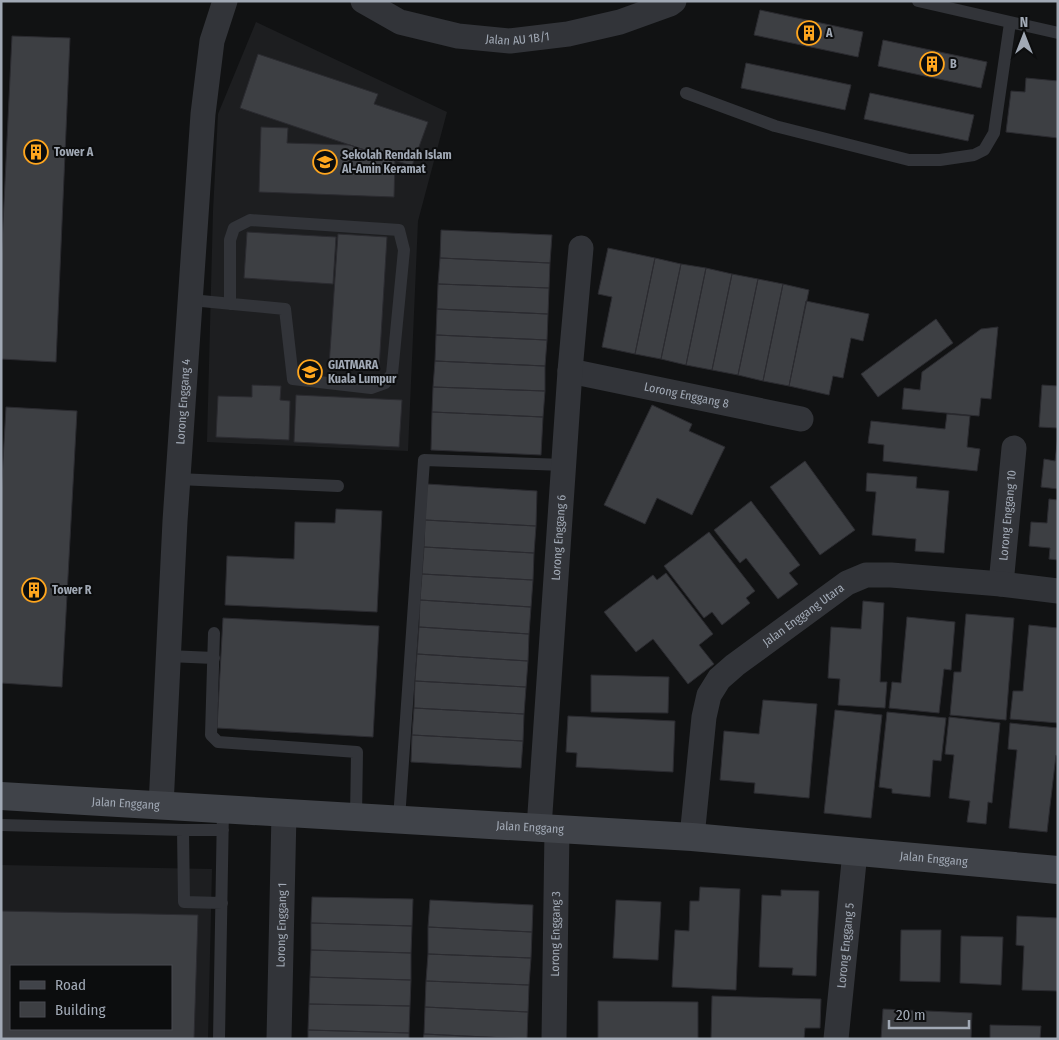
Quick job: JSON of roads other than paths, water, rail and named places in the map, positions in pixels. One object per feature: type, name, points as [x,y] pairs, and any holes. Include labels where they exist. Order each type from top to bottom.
[{"type":"main road","name":"Jalan Enggang","points":[[1,796],[161,806],[223,820],[284,813],[399,819],[692,837],[1058,870]]},
{"type":"street","name":"Lorong Enggang 4","points":[[161,806],[178,479],[203,114],[212,41],[225,1]]},
{"type":"street","name":"Jalan AU 1B/1","points":[[363,1],[400,22],[458,36],[510,41],[568,34],[620,22],[674,1]]},
{"type":"street","name":"Lorong Enggang 6","points":[[548,828],[564,465],[581,248]]},
{"type":"street","name":"Lorong Enggang 8","points":[[570,372],[801,420]]},
{"type":"street","name":"Lorong Enggang 10","points":[[1001,584],[1014,448]]},
{"type":"street","name":"Jalan Enggang Utara","points":[[692,837],[704,717],[709,695],[719,679],[735,665],[847,583],[866,575],[891,574],[1058,591]]},
{"type":"street","name":"Lorong Enggang 1","points":[[279,1039],[284,813]]},
{"type":"street","name":"Lorong Enggang 3","points":[[548,828],[554,1039]]},
{"type":"street","name":"Lorong Enggang 5","points":[[836,1039],[854,852]]},
{"type":"lane","points":[[918,1],[1058,33]]},
{"type":"lane","points":[[686,93],[775,126],[910,160],[940,160],[974,155],[984,150],[994,133],[1010,23]]},
{"type":"lane","points":[[191,300],[230,304],[285,309],[293,379],[371,388],[385,384],[392,374],[404,250],[399,230],[250,220],[234,228],[230,240],[230,304]]},
{"type":"lane","points":[[399,819],[424,460],[564,465]]},
{"type":"lane","points":[[178,479],[338,486]]},
{"type":"lane","points":[[214,633],[211,735],[218,742],[357,752],[356,817]]},
{"type":"lane","points":[[168,656],[214,658]]},
{"type":"lane","points":[[1,825],[183,830],[223,820],[219,1039]]},
{"type":"lane","points":[[183,830],[184,902],[222,903]]},
{"type":"place","name":"A","points":[[809,33]]},
{"type":"place","name":"B","points":[[932,64]]},
{"type":"place","name":"Tower A","points":[[36,152]]},
{"type":"place","name":"Sekolah Rendah Islam Al-Amin Keramat","points":[[325,162]]},
{"type":"place","name":"GIATMARA Kuala Lumpur","points":[[310,372]]},
{"type":"place","name":"Tower R","points":[[34,590]]}]
